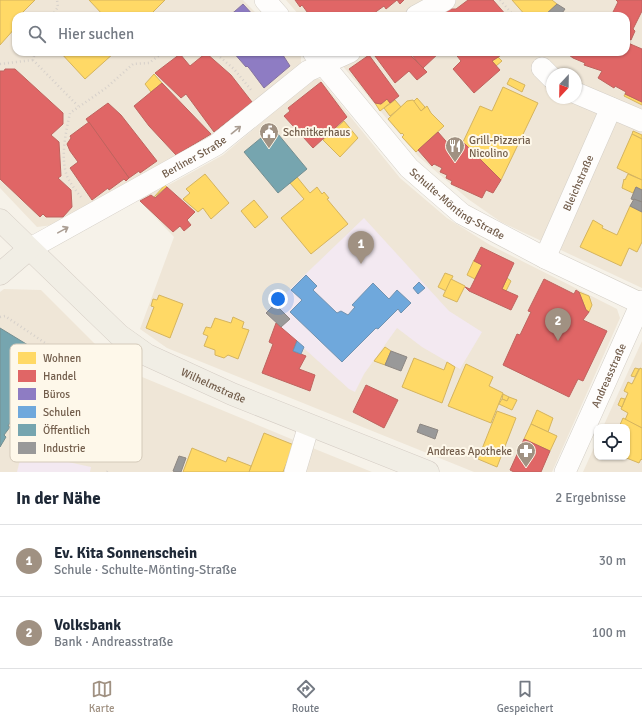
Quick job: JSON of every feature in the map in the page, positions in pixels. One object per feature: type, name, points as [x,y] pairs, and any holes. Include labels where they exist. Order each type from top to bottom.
[{"type":"main road","name":"Wilhelmstraße","points":[[0,220],[119,336],[131,344]]},
{"type":"main road","points":[[0,274],[29,249]]},
{"type":"main road","name":"Wilhelmstraße","points":[[142,352],[203,381],[428,472]]},
{"type":"street","points":[[264,0],[275,12]]},
{"type":"street","points":[[423,12],[445,0]]},
{"type":"street","name":"Berliner Straße","points":[[29,249],[216,145],[308,71],[318,58],[329,56]]},
{"type":"street","name":"Schulte-Mönting-Straße","points":[[318,58],[415,173],[462,214],[544,258],[642,302]]},
{"type":"street","points":[[582,96],[642,121]]},
{"type":"street","name":"Bleichstraße","points":[[544,258],[611,108]]},
{"type":"street","name":"Andreasstraße","points":[[565,472],[642,302]]},
{"type":"street","points":[[295,472],[309,425]]},
{"type":"path","points":[[54,12],[58,6],[57,0]]},
{"type":"path","points":[[500,0],[510,12]]},
{"type":"path","points":[[33,60],[34,56]]},
{"type":"path","points":[[92,214],[67,176],[64,140],[70,113],[106,88],[133,64],[149,63],[159,56]]},
{"type":"path","points":[[219,56],[234,69],[264,106]]},
{"type":"path","points":[[0,64],[33,60]]},
{"type":"path","points":[[33,60],[78,106]]},
{"type":"path","points":[[0,317],[5,316],[47,344]]},
{"type":"shaded area","points":[[0,0],[243,0],[255,12],[12,12],[12,56],[301,56],[301,65],[212,139],[61,224],[37,227],[0,188]]},
{"type":"shaded area","points":[[286,0],[642,0],[642,288],[501,222],[468,199],[418,156],[334,56],[630,56],[630,12],[296,12]]},
{"type":"shaded area","points":[[313,79],[320,79],[400,178],[447,218],[490,245],[617,309],[620,318],[552,472],[474,472],[167,348],[140,329],[174,237],[137,198],[167,186],[223,155]]},
{"type":"shaded area","points":[[364,218],[449,311],[482,332],[460,369],[422,347],[397,328],[364,374],[355,392],[349,389],[265,313]]},
{"type":"shaded area","points":[[4,289],[41,290],[95,344],[10,344],[10,462],[142,462],[142,377],[296,441],[287,472],[0,472],[0,292]]},
{"type":"shaded area","points":[[642,341],[642,472],[583,472],[594,448],[594,460],[630,460],[630,424],[604,424]]},
{"type":"shaded area","points":[[310,447],[372,472],[303,472]]},
{"type":"shaded area","points":[[20,462],[68,462],[91,467],[90,472],[17,472]]},
{"type":"building: Wohnen","points":[[0,0],[35,0],[23,12],[12,12],[12,32],[0,45]]},
{"type":"building: Wohnen","points":[[89,0],[165,0],[153,12],[100,12]]},
{"type":"building: Wohnen","points":[[512,0],[552,0],[557,4],[548,12],[522,12]]},
{"type":"building: Wohnen","points":[[64,56],[111,56],[85,79]]},
{"type":"building: Wohnen","points":[[498,57],[502,61],[496,66],[492,61]]},
{"type":"building: Wohnen","points":[[154,74],[162,83],[151,92],[145,84]]},
{"type":"building: Wohnen","points":[[510,78],[525,85],[522,92],[507,84]]},
{"type":"building: Wohnen","points":[[503,87],[538,103],[501,180],[463,142],[480,106],[492,111]]},
{"type":"building: Wohnen","points":[[625,94],[642,102],[642,105],[624,96]]},
{"type":"building: Wohnen","points":[[417,98],[425,107],[421,111],[413,102]]},
{"type":"building: Wohnen","points":[[387,99],[390,103],[380,111],[375,103],[381,104]]},
{"type":"building: Wohnen","points":[[395,100],[401,107],[390,116],[384,108]]},
{"type":"building: Wohnen","points":[[413,100],[421,111],[427,106],[431,113],[444,126],[416,152],[402,137],[404,135],[402,133],[401,134],[388,119],[407,101]]},
{"type":"building: Wohnen","points":[[344,121],[358,138],[340,157],[323,140]]},
{"type":"building: Wohnen","points":[[633,131],[642,135],[642,139],[632,134]]},
{"type":"building: Wohnen","points":[[632,134],[642,139],[642,180],[617,168]]},
{"type":"building: Wohnen","points":[[205,174],[229,203],[211,219],[203,208],[198,212],[183,199],[190,193],[186,189]]},
{"type":"building: Wohnen","points":[[628,174],[642,180],[642,190],[636,187],[633,193],[622,188],[624,179],[625,180]]},
{"type":"building: Wohnen","points":[[297,177],[310,193],[317,187],[322,194],[324,192],[329,198],[327,199],[348,224],[311,254],[281,218],[304,199],[290,183]]},
{"type":"building: Wohnen","points":[[165,185],[167,187],[154,197]]},
{"type":"building: Wohnen","points":[[254,200],[268,217],[255,228],[241,211]]},
{"type":"building: Wohnen","points":[[630,206],[642,212],[642,242],[637,252],[629,248],[621,266],[580,247],[593,220],[603,226],[602,228],[617,235]]},
{"type":"building: Wohnen","points":[[474,260],[482,265],[475,279],[467,275]]},
{"type":"building: Wohnen","points":[[445,273],[453,276],[446,291],[438,287]]},
{"type":"building: Wohnen","points":[[507,278],[511,281],[506,291],[502,289]]},
{"type":"building: Wohnen","points":[[451,279],[465,286],[457,302],[443,296]]},
{"type":"building: Wohnen","points":[[579,292],[589,296],[592,305],[589,312],[586,310]]},
{"type":"building: Wohnen","points":[[159,295],[183,304],[170,338],[146,328],[154,307],[151,306],[153,299],[157,300]]},
{"type":"building: Wohnen","points":[[233,317],[244,322],[242,328],[249,330],[238,359],[228,355],[224,358],[215,355],[215,350],[204,346],[208,336],[203,334],[206,327],[211,328],[215,318],[231,323]]},
{"type":"building: Wohnen","points":[[385,347],[391,351],[385,365],[374,361]]},
{"type":"building: Wohnen","points":[[414,358],[444,370],[447,362],[455,367],[442,403],[402,387]]},
{"type":"building: Wohnen","points":[[466,364],[493,377],[489,386],[503,393],[491,423],[448,406]]},
{"type":"building: Wohnen","points":[[635,368],[639,369],[635,377],[631,376]]},
{"type":"building: Wohnen","points":[[640,368],[642,369],[642,428],[625,420],[628,413],[621,409],[628,393],[624,391],[628,382],[632,384]]},
{"type":"building: Wohnen","points":[[503,394],[509,397],[507,401],[502,399]]},
{"type":"building: Wohnen","points":[[509,397],[517,400],[512,410],[499,404],[502,399],[507,401]]},
{"type":"building: Wohnen","points":[[621,398],[625,399],[622,407],[618,405]]},
{"type":"building: Wohnen","points":[[537,410],[553,418],[548,432],[531,424]]},
{"type":"building: Wohnen","points":[[497,411],[516,418],[497,467],[478,459]]},
{"type":"building: Wohnen","points":[[623,418],[642,428],[642,460],[641,459],[639,463],[630,459],[630,424],[620,424]]},
{"type":"building: Wohnen","points":[[531,424],[557,436],[550,451],[524,439]]},
{"type":"building: Wohnen","points":[[264,433],[294,445],[283,472],[249,472]]},
{"type":"building: Wohnen","points":[[192,448],[226,462],[228,457],[251,466],[249,472],[183,472]]},
{"type":"building: Handel","points":[[295,0],[397,0],[386,9],[384,6],[376,12],[307,12],[302,5],[300,7]]},
{"type":"building: Handel","points":[[397,0],[404,0],[400,4]]},
{"type":"building: Handel","points":[[468,0],[493,0],[504,12],[443,12],[449,9],[456,9]]},
{"type":"building: Handel","points":[[616,0],[642,0],[642,11],[633,29],[635,31],[631,40],[630,12],[613,12],[618,2]]},
{"type":"building: Handel","points":[[630,44],[642,49],[642,102],[598,78],[602,71],[584,65],[585,63],[570,56],[630,56]]},
{"type":"building: Handel","points":[[177,56],[182,56],[190,66],[202,56],[209,56],[231,75],[252,102],[214,132],[186,94],[181,98],[155,73]]},
{"type":"building: Handel","points":[[370,56],[399,96],[390,103],[387,99],[381,104],[375,103],[349,69]]},
{"type":"building: Handel","points":[[375,56],[411,56],[427,72],[417,80],[409,71],[395,83]]},
{"type":"building: Handel","points":[[412,56],[436,56],[423,68]]},
{"type":"building: Handel","points":[[457,56],[500,56],[492,61],[500,70],[474,93],[453,69],[461,61]]},
{"type":"building: Handel","points":[[5,69],[15,69],[63,113],[63,124],[51,135],[59,142],[61,176],[58,178],[71,190],[72,207],[63,217],[46,217],[43,214],[40,217],[0,179],[0,71],[4,71]]},
{"type":"building: Handel","points":[[321,82],[347,117],[313,148],[284,116],[290,111],[288,108]]},
{"type":"building: Handel","points":[[162,83],[211,134],[176,155],[149,126],[134,106]]},
{"type":"building: Handel","points":[[108,103],[121,115],[157,161],[140,173],[139,171],[129,178],[86,119]]},
{"type":"building: Handel","points":[[89,122],[129,178],[126,181],[124,179],[109,190],[108,188],[92,200],[70,168],[78,162],[67,144],[71,138],[70,136]]},
{"type":"building: Handel","points":[[438,132],[451,147],[459,150],[463,142],[501,180],[493,193],[486,190],[482,198],[451,184],[452,181],[446,178],[447,175],[440,172],[442,168],[434,164],[432,166],[418,150]]},
{"type":"building: Handel","points":[[167,187],[195,212],[187,220],[191,225],[184,231],[180,226],[173,232],[140,201],[151,195],[155,198]]},
{"type":"building: Handel","points":[[481,247],[514,263],[502,289],[518,296],[511,310],[469,291],[465,287],[470,289],[482,265],[474,261]]},
{"type":"building: Handel","points":[[544,279],[574,294],[576,290],[579,292],[586,310],[589,312],[583,320],[607,331],[583,381],[578,379],[569,397],[503,365],[517,334],[520,335],[531,312],[528,311]]},
{"type":"building: Handel","points":[[276,323],[297,341],[293,351],[306,356],[299,369],[315,375],[310,391],[262,373],[273,344],[269,342]]},
{"type":"building: Handel","points":[[366,385],[398,400],[384,428],[353,412]]},
{"type":"building: Handel","points":[[524,439],[550,451],[541,472],[514,472],[510,470]]},
{"type":"building: Büros","points":[[243,4],[250,12],[234,12]]},
{"type":"building: Büros","points":[[236,56],[284,56],[290,66],[264,88],[249,68],[247,66],[246,67]]},
{"type":"building: Schulen","points":[[306,275],[317,286],[313,290],[337,313],[341,311],[348,315],[355,307],[352,305],[373,283],[389,299],[397,290],[411,303],[401,313],[398,309],[378,329],[376,328],[342,362],[290,312],[302,300],[291,290]]},
{"type":"building: Schulen","points":[[419,282],[425,288],[418,294],[413,288]]},
{"type":"building: Schulen","points":[[297,341],[304,347],[301,354],[293,351]]},
{"type":"building: Öffentlich","points":[[273,128],[307,169],[278,193],[244,152]]},
{"type":"building: Öffentlich","points":[[0,328],[26,344],[10,344],[10,423],[8,426],[10,427],[4,435],[6,437],[0,447]]},
{"type":"building: Industrie","points":[[557,4],[565,9],[563,12],[548,12]]},
{"type":"building: Industrie","points":[[636,187],[642,190],[642,202],[631,199]]},
{"type":"building: Industrie","points":[[634,199],[642,202],[642,212],[630,206]]},
{"type":"building: Industrie","points":[[275,304],[290,319],[281,327],[266,313]]},
{"type":"building: Industrie","points":[[391,351],[407,357],[401,371],[385,365]]},
{"type":"building: Industrie","points":[[420,424],[438,430],[435,439],[417,432]]},
{"type":"building: Industrie","points":[[179,456],[186,458],[181,472],[175,472],[173,471]]},
{"type":"place","name":"Schnitkerhaus","points":[[269,149]]},
{"type":"place","name":"Grill-Pizzeria Nicolino","points":[[455,163]]},
{"type":"place","name":"Ev. Kita Sonnenschein","points":[[361,264]]},
{"type":"place","name":"Volksbank","points":[[558,341]]},
{"type":"place","name":"Andreas Apotheke","points":[[526,468]]}]
